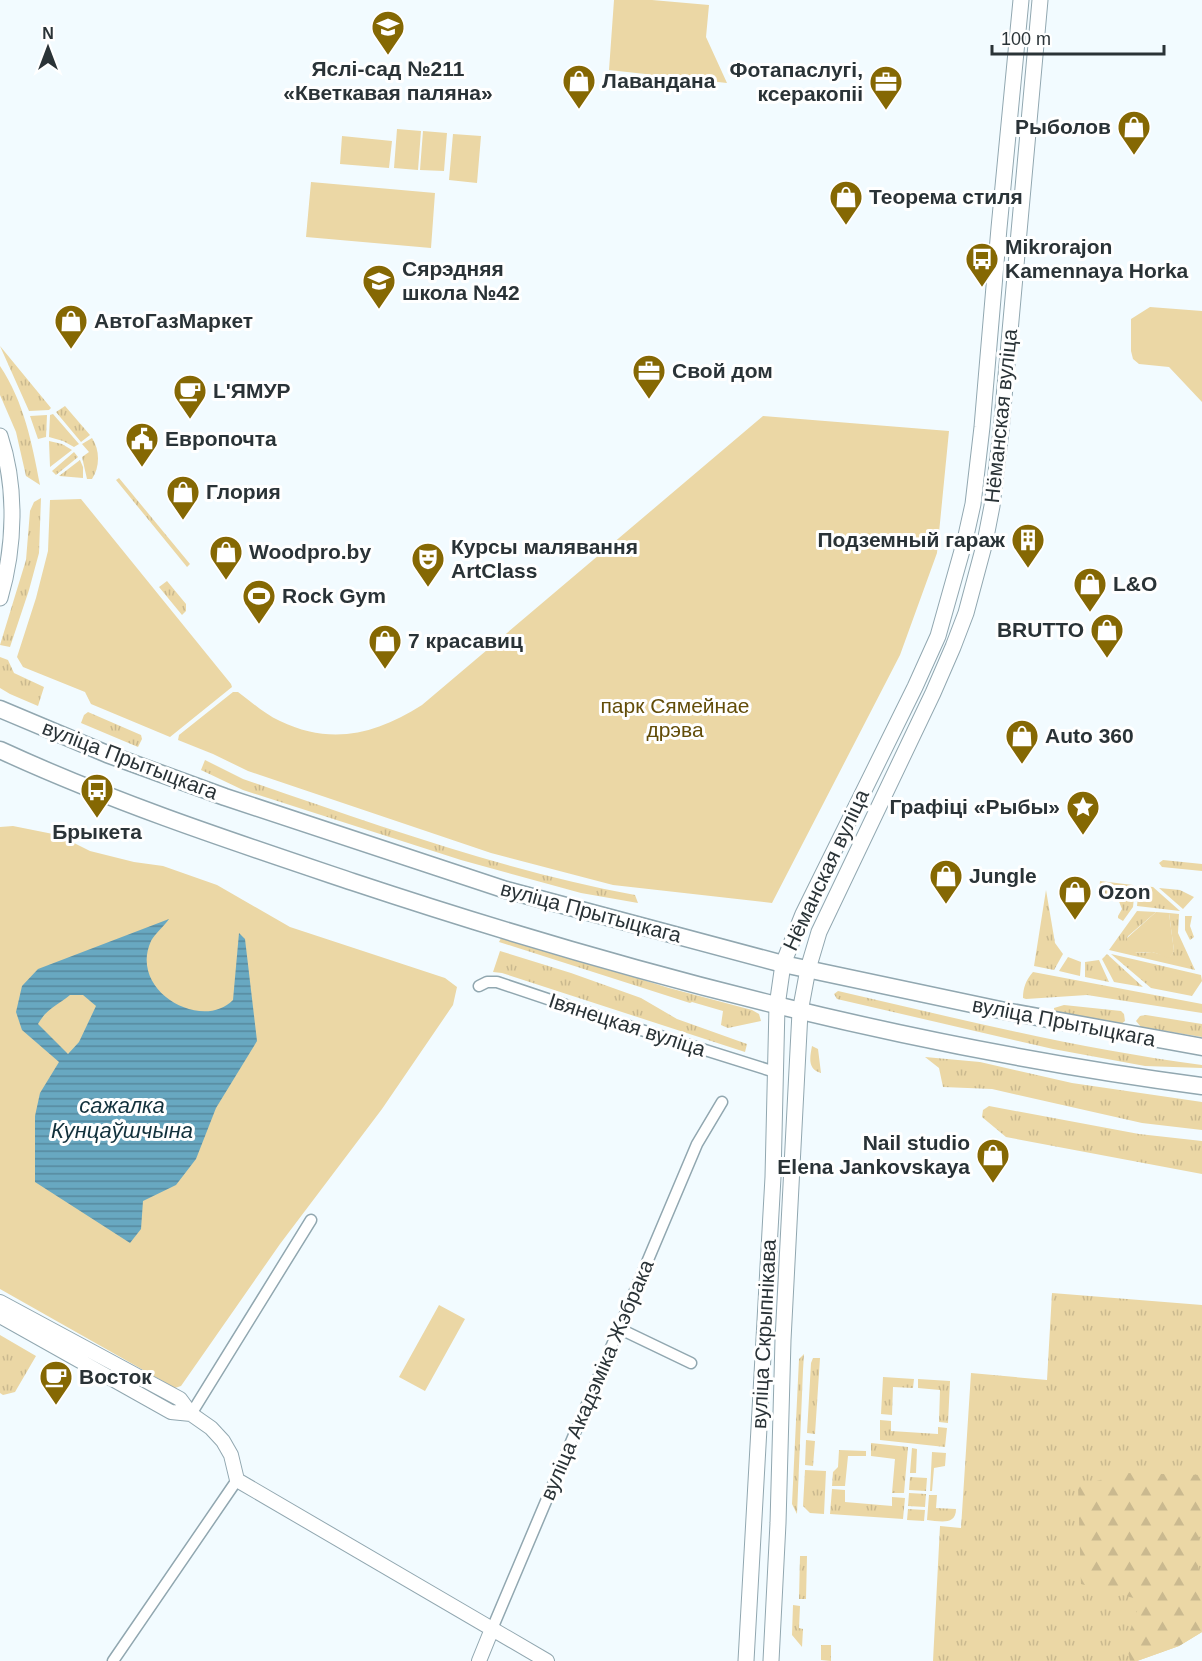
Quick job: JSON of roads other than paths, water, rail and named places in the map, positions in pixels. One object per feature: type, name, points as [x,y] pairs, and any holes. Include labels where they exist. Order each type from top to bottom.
[{"type":"main road","name":"Нёманская вуліца","points":[[777,1006],[783,964],[803,914],[938,636],[965,540],[973,504],[982,427],[1021,0]]},
{"type":"main road","name":"Нёманская вуліца","points":[[800,1012],[808,969],[819,932],[953,647],[966,613],[985,542],[1001,431],[1040,0]]},
{"type":"main road","points":[[0,436],[11,496],[11,546],[0,598]]},
{"type":"main road","name":"вуліца Прытыцкага","points":[[1,708],[107,754],[279,816],[506,890],[783,964],[1005,1011],[1202,1047]]},
{"type":"main road","name":"вуліца Прытыцкага","points":[[4,753],[106,796],[220,837],[449,914],[621,965],[800,1012],[968,1048],[1202,1086]]},
{"type":"main road","name":"вуліца Скрыпнікава","points":[[746,1661],[773,1177],[777,1006]]},
{"type":"main road","name":"вуліца Скрыпнікава","points":[[771,1661],[778,1523],[783,1341],[800,1012]]},
{"type":"street","name":"Івянецкая вуліца","points":[[479,986],[487,982],[496,982],[775,1072]]},
{"type":"street","name":"вуліца Акадэміка Жэбрака","points":[[479,1661],[697,1144],[722,1102]]},
{"type":"street","points":[[191,1414],[311,1220]]},
{"type":"street","points":[[0,1302],[180,1399],[191,1414],[211,1428],[223,1441],[231,1455],[237,1480],[547,1661]]},
{"type":"street","points":[[0,1316],[171,1412],[191,1414]]},
{"type":"street","points":[[618,1328],[691,1363]]},
{"type":"street","points":[[113,1661],[237,1480]]},
{"type":"water","name":"сажалка Кунцаўшчына","points":[[169,919],[151,941],[147,959],[150,976],[159,990],[172,1001],[187,1009],[204,1011],[220,1009],[233,1000],[239,933],[245,939],[257,1041],[216,1108],[196,1159],[176,1185],[143,1201],[141,1229],[130,1243],[35,1182],[35,1116],[40,1093],[59,1062],[22,1030],[16,1012],[22,986],[38,969]],"holes":[[[70,995],[83,995],[96,1006],[79,1042],[68,1054],[38,1024],[49,1011]]]},
{"type":"place","name":"Яслі-сад №211 «Кветкавая паляна»","points":[[388,56]]},
{"type":"place","name":"Лавандана","points":[[579,110]]},
{"type":"place","name":"Фотапаслугі, ксеракопіі","points":[[886,111]]},
{"type":"place","name":"Рыболов","points":[[1134,156]]},
{"type":"place","name":"Теорема стиля","points":[[846,226]]},
{"type":"place","name":"Mikrorajon Kamennaya Horka","points":[[982,288]]},
{"type":"place","name":"Сярэдняя школа №42","points":[[379,310]]},
{"type":"place","name":"АвтоГазМаркет","points":[[71,350]]},
{"type":"place","name":"Свой дом","points":[[649,400]]},
{"type":"place","name":"L'ЯМУР","points":[[190,420]]},
{"type":"place","name":"Европочта","points":[[142,468]]},
{"type":"place","name":"Глория","points":[[183,521]]},
{"type":"place","name":"Подземный гараж","points":[[1028,569]]},
{"type":"place","name":"Woodpro.by","points":[[226,581]]},
{"type":"place","name":"Курсы малявання ArtClass","points":[[428,588]]},
{"type":"place","name":"L&O","points":[[1090,613]]},
{"type":"place","name":"Rock Gym","points":[[259,625]]},
{"type":"place","name":"BRUTTO","points":[[1107,659]]},
{"type":"place","name":"7 красавиц","points":[[385,670]]},
{"type":"place","name":"Auto 360","points":[[1022,765]]},
{"type":"place","name":"Брыкета","points":[[97,819]]},
{"type":"place","name":"Графіці «Рыбы»","points":[[1083,836]]},
{"type":"place","name":"Jungle","points":[[946,905]]},
{"type":"place","name":"Ozon","points":[[1075,921]]},
{"type":"place","name":"Nail studio Elena Jankovskaya","points":[[993,1184]]},
{"type":"place","name":"Восток","points":[[56,1406]]},
{"type":"park label","name":"парк Сямейнае дрэва","points":[[675,718]]}]
